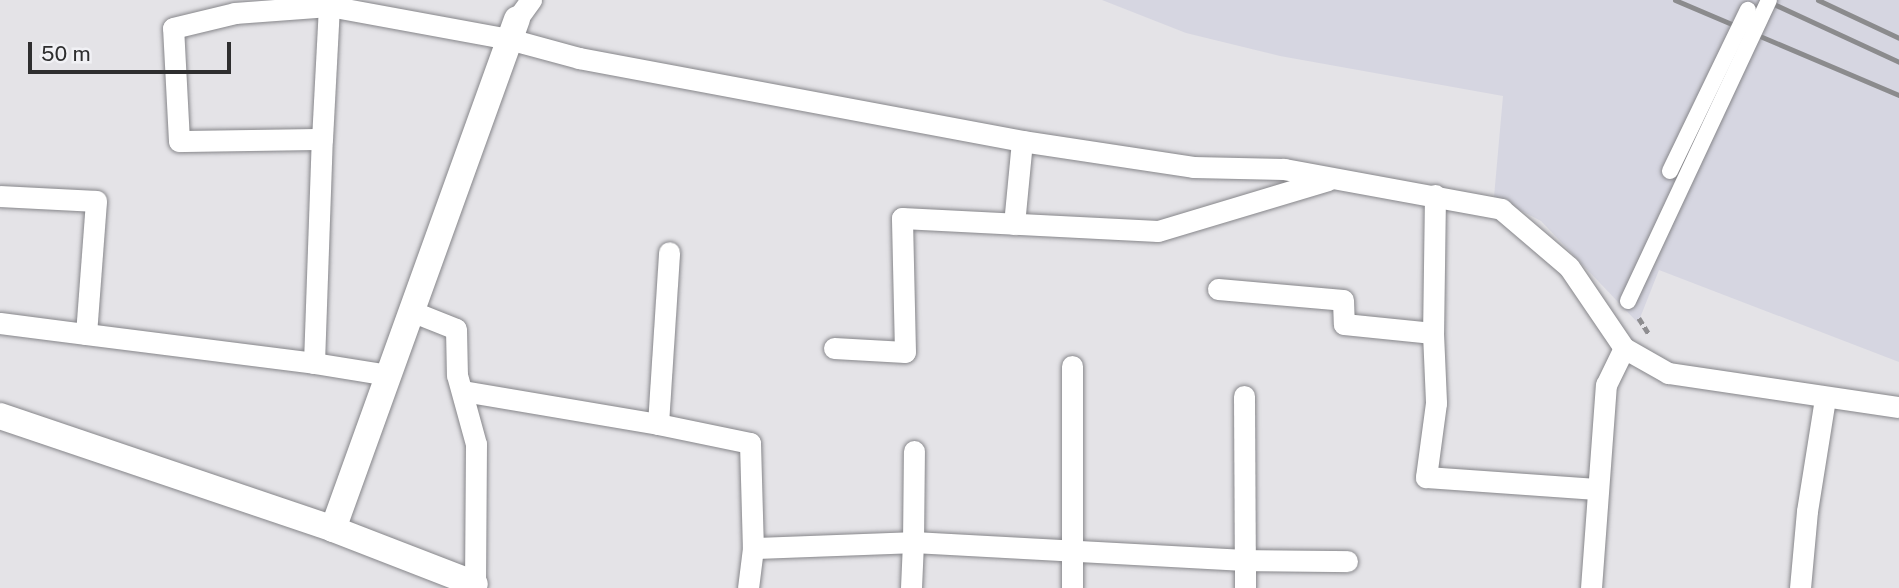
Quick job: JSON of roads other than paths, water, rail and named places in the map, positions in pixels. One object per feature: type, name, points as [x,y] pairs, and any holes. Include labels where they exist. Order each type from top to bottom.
[{"type":"street","points":[[1628,301],[1769,0]]},
{"type":"street","points":[[314,363],[328,3]]},
{"type":"street","points":[[322,139],[179,141],[173,27],[235,13],[328,3],[519,15],[579,58],[1022,141],[1193,167],[1284,169],[1331,180],[1435,195],[1501,209],[1570,267],[1624,348],[1668,373],[1899,407]]},
{"type":"street","points":[[1670,171],[1748,10]]},
{"type":"street","points":[[333,529],[519,15]]},
{"type":"street","points":[[1014,224],[1022,141]]},
{"type":"street","points":[[834,348],[905,352],[902,218],[1158,231],[1331,180]]},
{"type":"street","points":[[1435,195],[1433,333],[1436,403],[1426,477],[1597,489]]},
{"type":"street","points":[[0,196],[96,201],[86,334]]},
{"type":"street","points":[[658,424],[669,251]]},
{"type":"street","points":[[1218,289],[1343,300],[1344,324],[1433,333]]},
{"type":"street","points":[[0,416],[333,529],[479,587],[476,444],[457,375],[456,329],[411,311]]},
{"type":"street","points":[[0,323],[388,375]]},
{"type":"street","points":[[1591,588],[1606,386],[1624,348]]},
{"type":"street","points":[[1072,366],[1075,550],[1072,588]]},
{"type":"street","points":[[463,391],[658,424],[750,443],[753,548],[748,588]]},
{"type":"street","points":[[1244,396],[1245,588]]},
{"type":"street","points":[[1800,588],[1807,511],[1825,398]]},
{"type":"street","points":[[911,588],[914,451]]},
{"type":"street","points":[[753,548],[913,542],[1245,559],[1347,561]]},
{"type":"railway","points":[[1675,0],[1899,95]]},
{"type":"railway","points":[[1765,0],[1899,62]]},
{"type":"railway","points":[[1818,0],[1899,38]]}]
